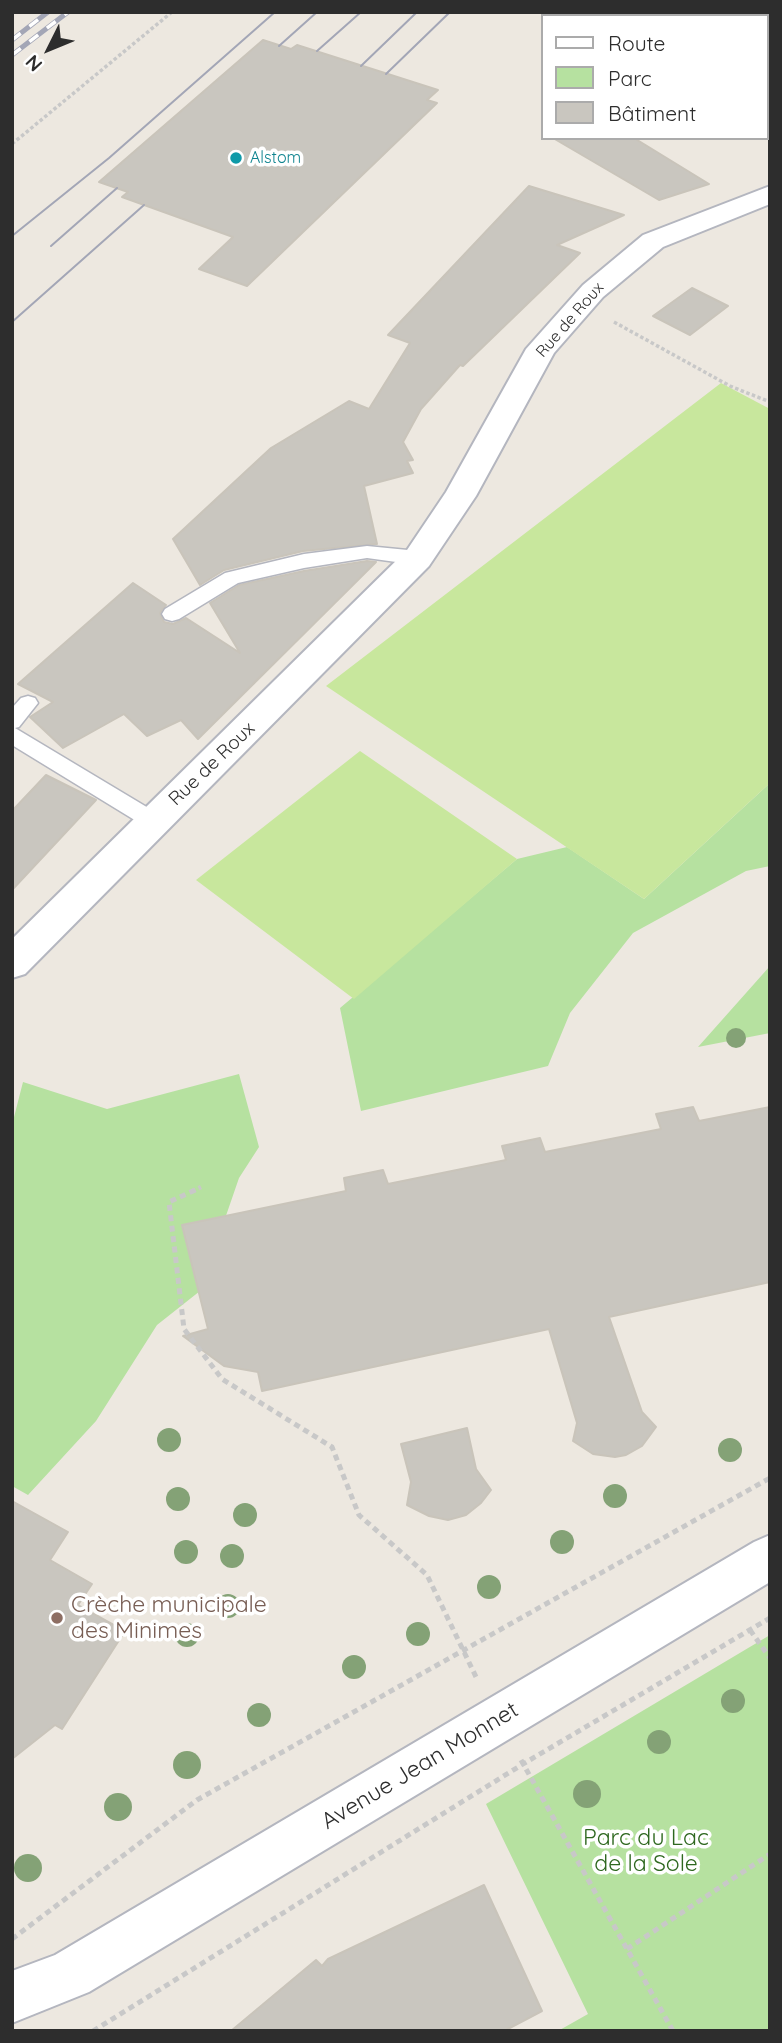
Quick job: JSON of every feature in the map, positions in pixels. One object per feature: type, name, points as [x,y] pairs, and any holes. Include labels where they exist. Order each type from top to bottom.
[{"type":"street","name":"Rue de Roux","points":[[12,964],[418,558],[460,496],[541,349],[593,291],[653,241],[770,194]]},
{"type":"street","name":"Avenue Jean Monnet","points":[[12,1997],[71,1974],[770,1557]]},
{"type":"street","name":"Avenue Jean Monnet","points":[[12,2026],[71,1974]]},
{"type":"lane","points":[[172,614],[232,578],[304,561],[367,552],[418,558]]},
{"type":"lane","points":[[12,722],[28,703]]},
{"type":"lane","name":"Rue de Roux","points":[[12,735],[153,821]]},
{"type":"path","points":[[12,144],[172,12]]},
{"type":"path","points":[[577,308],[615,323],[730,386],[770,402]]},
{"type":"path","points":[[201,1187],[169,1202],[184,1329],[222,1379],[332,1447],[359,1515],[427,1575],[462,1651],[673,2031]]},
{"type":"path","points":[[12,1939],[197,1800],[770,1478]]},
{"type":"path","points":[[93,2031],[523,1764],[770,1618]]},
{"type":"path","points":[[750,1630],[770,1658]]},
{"type":"path","points":[[627,1949],[770,1854]]},
{"type":"green space","points":[[721,383],[770,409],[770,783],[644,899],[326,686]]},
{"type":"green space","points":[[360,751],[517,859],[354,999],[196,880]]},
{"type":"green space","points":[[770,783],[770,866],[746,871],[633,933],[570,1013],[548,1066],[361,1111],[340,1008],[517,859],[567,847],[644,899]]},
{"type":"green space","points":[[770,966],[770,1033],[698,1047]]},
{"type":"green space","points":[[239,1074],[259,1147],[239,1178],[200,1291],[157,1325],[96,1421],[28,1495],[12,1486],[12,1125],[23,1082],[107,1109]]},
{"type":"green space","name":"Parc du Lac de la Sole","points":[[770,1635],[770,2031],[558,2031],[588,2014],[486,1804]]},
{"type":"building","name":"Alstom","points":[[263,40],[291,49],[297,45],[438,90],[427,100],[437,103],[247,286],[199,269],[233,237],[122,197],[128,192],[99,182]]},
{"type":"building","points":[[556,140],[637,140],[709,184],[659,200]]},
{"type":"building","points":[[529,186],[624,215],[557,245],[580,253],[463,366],[460,365],[421,409],[403,442],[413,460],[407,461],[413,473],[364,486],[377,544],[303,551],[224,570],[200,585],[173,539],[271,448],[349,401],[369,409],[410,343],[388,335]]},
{"type":"building","points":[[692,288],[728,306],[690,335],[653,316]]},
{"type":"building","points":[[367,561],[376,562],[198,739],[181,720],[147,736],[124,714],[63,748],[30,717],[53,702],[18,684],[133,583],[166,605],[160,613],[164,622],[173,624],[186,618],[240,653],[210,603],[239,585]]},
{"type":"building","points":[[46,775],[96,800],[12,890],[12,811]]},
{"type":"building","points":[[693,1107],[699,1121],[770,1107],[770,1282],[609,1317],[642,1412],[656,1427],[642,1446],[626,1455],[615,1457],[593,1454],[573,1441],[577,1423],[549,1329],[262,1391],[258,1372],[224,1366],[183,1336],[208,1329],[182,1225],[346,1191],[344,1178],[383,1170],[388,1184],[506,1160],[502,1146],[540,1138],[545,1152],[661,1129],[656,1114]]},
{"type":"building","points":[[467,1428],[476,1469],[491,1490],[481,1503],[466,1515],[448,1520],[429,1516],[407,1505],[411,1482],[401,1444]]},
{"type":"building","name":"Crèche municipale des Minimes","points":[[12,1501],[68,1532],[50,1560],[92,1584],[78,1605],[125,1631],[62,1729],[55,1725],[12,1759]]},
{"type":"building","points":[[484,1885],[542,2011],[504,2031],[231,2031],[316,1960],[322,1966],[328,1959]]},
{"type":"tram line","points":[[12,236],[109,158],[275,12]]},
{"type":"tram line","points":[[279,46],[317,12]]},
{"type":"tram line","points":[[317,51],[361,12]]},
{"type":"tram line","points":[[361,66],[417,12]]},
{"type":"tram line","points":[[386,74],[450,12]]},
{"type":"tram line","points":[[51,246],[117,188]]},
{"type":"tram line","points":[[12,322],[144,205]]},
{"type":"railway","points":[[12,40],[48,12]]},
{"type":"railway","points":[[12,55],[68,12]]},
{"type":"place","name":"Alstom","points":[[236,158]]},
{"type":"place","name":"Crèche municipale des Minimes","points":[[57,1618]]}]
